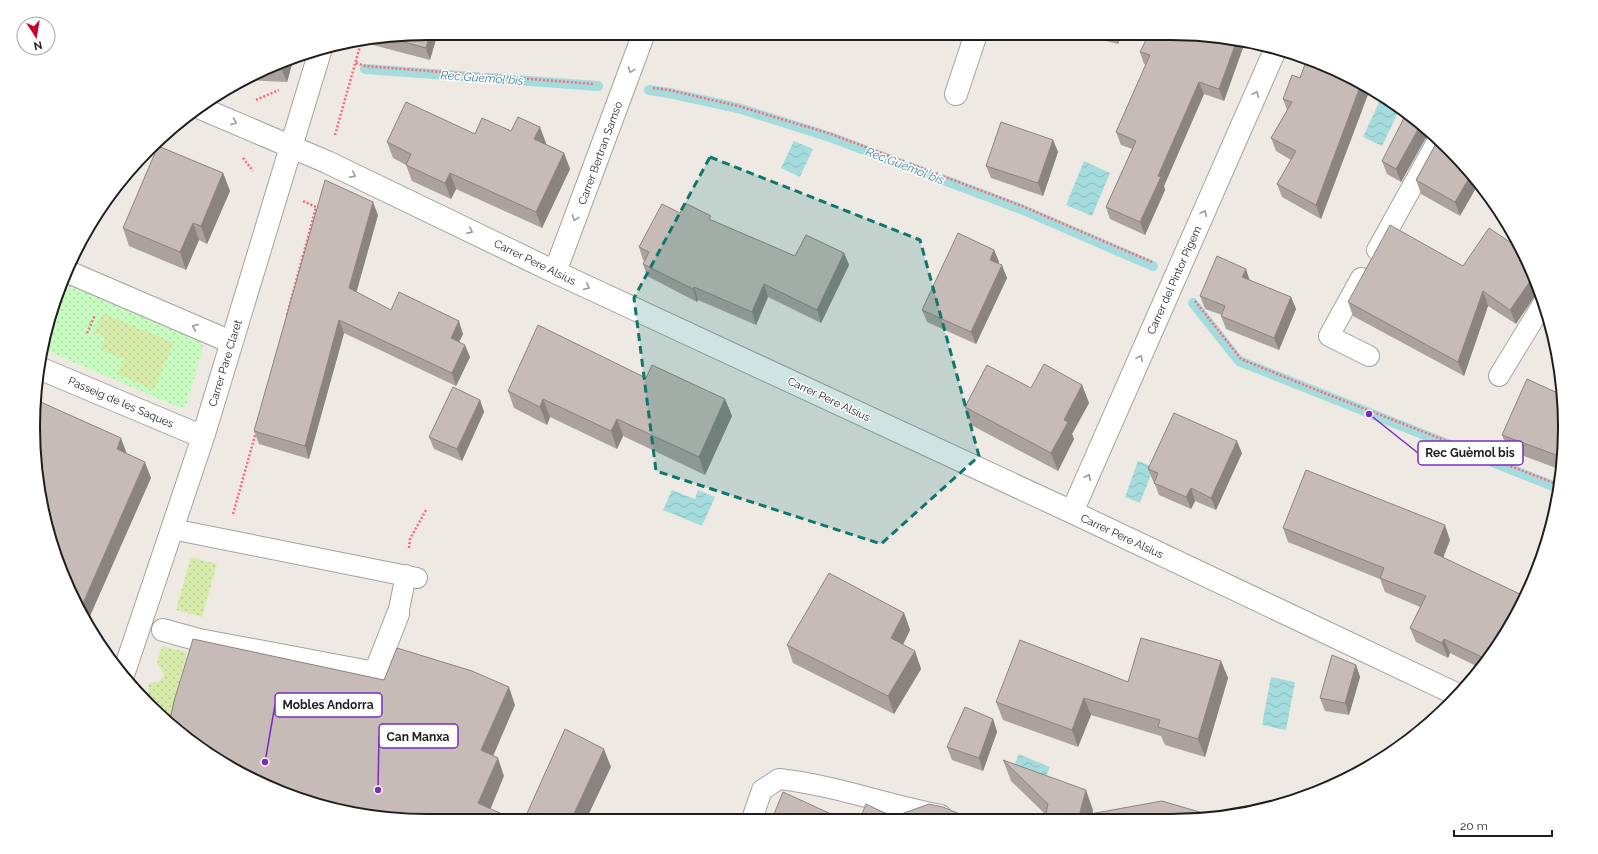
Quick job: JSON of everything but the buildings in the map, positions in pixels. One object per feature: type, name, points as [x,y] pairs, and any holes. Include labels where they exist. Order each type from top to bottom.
[{"type":"street","name":"Carrer Bertran Samso","points":[[555,272],[641,40]]},
{"type":"street","points":[[956,94],[974,40]]},
{"type":"street","name":"Carrer del Pintor Pigem","points":[[1072,512],[1273,54]]},
{"type":"street","name":"Carrer Pare Claret","points":[[125,669],[203,437],[319,56]]},
{"type":"street","name":"Carrer Pere Alsius","points":[[204,111],[327,162],[555,272],[1072,512],[1453,692]]},
{"type":"street","points":[[72,273],[231,342]]},
{"type":"street","name":"Passeig de les Saques","points":[[44,370],[203,437]]},
{"type":"street","points":[[163,630],[199,640],[375,673],[398,614]]},
{"type":"lane","points":[[1369,356],[1330,336],[1436,145]]},
{"type":"lane","points":[[1500,376],[1539,310]]},
{"type":"lane","points":[[172,529],[412,577],[398,614]]},
{"type":"lane","points":[[754,814],[762,790],[779,778],[803,781],[940,814]]},
{"type":"path","points":[[327,162],[360,46]]},
{"type":"path","points":[[356,63],[365,66],[669,90],[738,106],[830,134],[1044,216],[1154,263],[1195,301],[1241,359],[1554,483]]},
{"type":"path","points":[[341,93],[346,95]]},
{"type":"path","points":[[286,320],[316,207],[300,199]]},
{"type":"path","points":[[88,333],[96,312]]},
{"type":"path","points":[[227,540],[257,426]]},
{"type":"path","points":[[412,577],[410,539],[426,510]]},
{"type":"highlighted area","points":[[710,157],[920,240],[979,456],[881,544],[656,471],[634,298]]},
{"type":"green space","points":[[67,284],[200,341],[203,347],[186,406],[180,408],[47,351],[53,327]]},
{"type":"green space","points":[[103,313],[174,343],[154,390],[117,374],[124,359],[100,349],[105,338],[94,333]]},
{"type":"green space","points":[[191,557],[217,564],[202,617],[176,610]]},
{"type":"green space","points":[[162,646],[187,652],[171,717],[148,695],[149,683],[158,682],[164,676],[157,663]]},
{"type":"water","points":[[1380,101],[1398,113],[1382,146],[1363,137]]},
{"type":"water","points":[[794,141],[813,149],[800,177],[781,168]]},
{"type":"water","points":[[1084,161],[1110,173],[1092,216],[1066,205]]},
{"type":"water","points":[[1138,461],[1154,467],[1140,503],[1125,497]]},
{"type":"water","points":[[672,490],[695,499],[698,490],[715,497],[702,526],[663,510]]},
{"type":"water","points":[[1271,677],[1295,682],[1286,730],[1262,725]]},
{"type":"water","points":[[1019,754],[1050,767],[1043,783],[1012,770]]},
{"type":"waterway","name":"Rec Guèmol bis","points":[[365,69],[598,86]]},
{"type":"waterway","name":"Rec Guèmol bis","points":[[649,90],[738,108],[830,137],[1021,209],[1153,266]]},
{"type":"waterway","name":"Rec Guèmol bis","points":[[1193,303],[1239,361],[1554,486]]},
{"type":"place","name":"Rec Guèmol bis","points":[[1369,414]]},
{"type":"place","name":"Mobles Andorra","points":[[265,762]]},
{"type":"place","name":"Can Manxa","points":[[378,790]]}]
